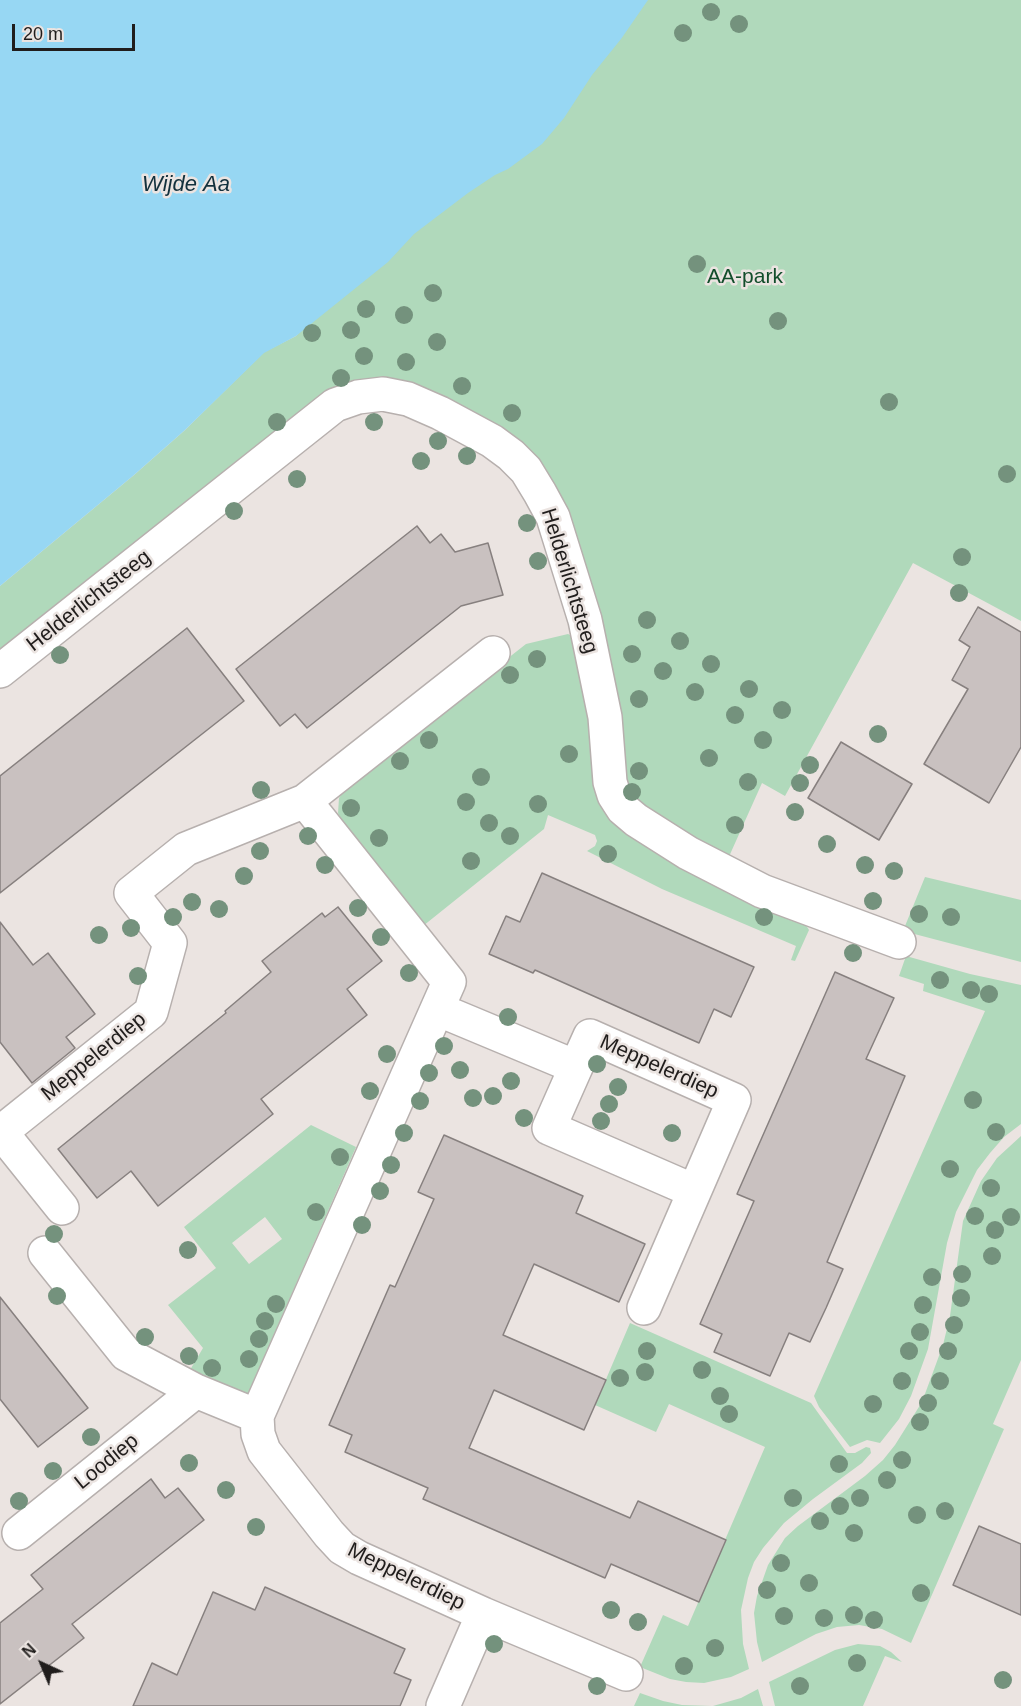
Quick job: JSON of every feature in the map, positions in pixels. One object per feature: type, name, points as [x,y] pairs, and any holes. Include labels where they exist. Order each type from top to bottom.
[{"type":"street","name":"Helderlichtsteeg","points":[[0,671],[335,405],[358,397],[383,394],[408,399],[440,413],[492,441],[512,455],[526,470],[553,517],[585,620],[605,717],[610,782],[614,795],[623,809],[688,854],[762,891],[899,942]]},
{"type":"street","name":"Meppelerdiep","points":[[1,1132],[152,1012],[170,943],[131,893],[186,849],[305,801],[493,653]]},
{"type":"street","points":[[45,1253],[126,1353],[196,1391],[257,1416],[449,982],[305,801]]},
{"type":"street","name":"Meppelerdiep","points":[[437,1009],[576,1067]]},
{"type":"street","name":"Meppelerdiep","points":[[644,1308],[734,1100],[590,1036],[549,1128],[694,1191]]},
{"type":"street","points":[[1,1132],[62,1208]]},
{"type":"street","name":"Loodiep","points":[[19,1533],[196,1391]]},
{"type":"street","name":"Meppelerdiep","points":[[257,1416],[258,1434],[264,1451],[342,1548],[359,1558],[483,1614],[626,1674]]},
{"type":"street","name":"Meppelerdiep","points":[[442,1706],[483,1614]]},
{"type":"green space","name":"AA-park","points":[[571,0],[1021,0],[1021,621],[913,563],[785,796],[762,783],[727,861],[628,797],[557,492],[393,384],[0,656],[0,586],[185,430],[264,352],[296,336]]},
{"type":"green space","points":[[568,634],[576,638],[586,678],[596,780],[804,922],[809,930],[795,961],[791,960],[796,946],[662,889],[587,851],[595,846],[597,841],[595,835],[548,815],[544,829],[423,926],[341,819],[338,813],[339,798],[348,784],[526,644]]},
{"type":"green space","points":[[925,877],[1021,900],[1021,962],[903,931]]},
{"type":"green space","points":[[906,956],[970,974],[1021,985],[1021,1124],[1004,1137],[977,1170],[956,1212],[947,1243],[928,1349],[911,1396],[899,1419],[880,1443],[867,1440],[850,1447],[819,1407],[814,1396],[985,1011],[923,991],[924,984],[899,976]]},
{"type":"green space","points":[[311,1125],[356,1147],[247,1396],[190,1370],[203,1348],[168,1305],[216,1268],[184,1227]],"holes":[[[265,1217],[282,1239],[249,1264],[232,1243]]]},
{"type":"green space","points":[[1021,1136],[1021,1360],[993,1424],[1004,1429],[911,1643],[882,1629],[859,1625],[837,1627],[816,1634],[762,1662],[754,1613],[757,1596],[768,1565],[785,1538],[798,1526],[883,1460],[922,1402],[943,1345],[950,1316],[963,1221],[981,1181],[997,1158]]},
{"type":"green space","points":[[630,1323],[811,1403],[847,1453],[855,1453],[866,1447],[870,1448],[871,1453],[862,1463],[784,1523],[754,1562],[741,1610],[743,1644],[749,1669],[731,1677],[704,1683],[686,1682],[670,1679],[640,1667],[663,1615],[688,1626],[765,1447],[669,1404],[656,1432],[595,1405]]},
{"type":"green space","points":[[858,1644],[880,1646],[902,1662],[885,1656],[863,1706],[775,1706],[769,1682],[835,1650]]},
{"type":"green space","points":[[758,1689],[763,1706],[713,1706],[741,1698]]},
{"type":"green space","points":[[640,1693],[682,1705],[712,1706],[634,1706]]},
{"type":"water","name":"Wijde Aa","points":[[0,0],[648,0],[592,75],[564,118],[542,144],[508,169],[468,193],[414,234],[388,262],[296,336],[264,353],[185,430],[0,586]]},
{"type":"building","points":[[417,526],[430,543],[441,534],[455,552],[488,543],[503,595],[461,606],[307,728],[295,714],[280,726],[236,669]]},
{"type":"building","points":[[978,607],[1021,632],[1021,747],[989,803],[924,764],[968,689],[952,680],[970,647],[959,640]]},
{"type":"building","points":[[187,628],[244,701],[0,893],[0,776]]},
{"type":"building","points":[[841,742],[912,784],[879,840],[808,798]]},
{"type":"building","points":[[542,873],[754,967],[731,1017],[714,1009],[699,1043],[535,970],[533,973],[489,954],[506,916],[520,922]]},
{"type":"building","points":[[338,907],[382,961],[347,989],[367,1015],[261,1099],[273,1114],[158,1206],[131,1171],[97,1198],[58,1149],[226,1013],[225,1011],[271,972],[262,961],[322,913],[325,917]]},
{"type":"building","points":[[0,922],[33,965],[48,953],[95,1014],[66,1037],[75,1048],[32,1083],[0,1042]]},
{"type":"building","points":[[835,972],[894,998],[866,1059],[905,1076],[827,1262],[843,1269],[826,1308],[810,1342],[789,1333],[770,1376],[714,1352],[722,1334],[700,1324],[754,1201],[737,1194]]},
{"type":"building","points":[[444,1135],[583,1196],[576,1213],[645,1244],[619,1302],[534,1264],[503,1335],[606,1380],[584,1430],[494,1390],[469,1448],[630,1518],[638,1501],[726,1540],[699,1602],[611,1564],[605,1578],[423,1499],[428,1488],[345,1452],[352,1435],[329,1425],[390,1285],[395,1287],[434,1199],[418,1192]]},
{"type":"building","points":[[0,1297],[88,1408],[38,1447],[0,1399]]},
{"type":"building","points":[[151,1479],[165,1498],[178,1488],[204,1520],[72,1624],[84,1638],[0,1704],[0,1623],[43,1589],[31,1575]]},
{"type":"building","points":[[979,1526],[1021,1544],[1021,1615],[953,1585]]},
{"type":"building","points":[[265,1587],[405,1649],[394,1673],[411,1680],[400,1706],[133,1706],[152,1663],[177,1675],[213,1592],[255,1610]]}]
